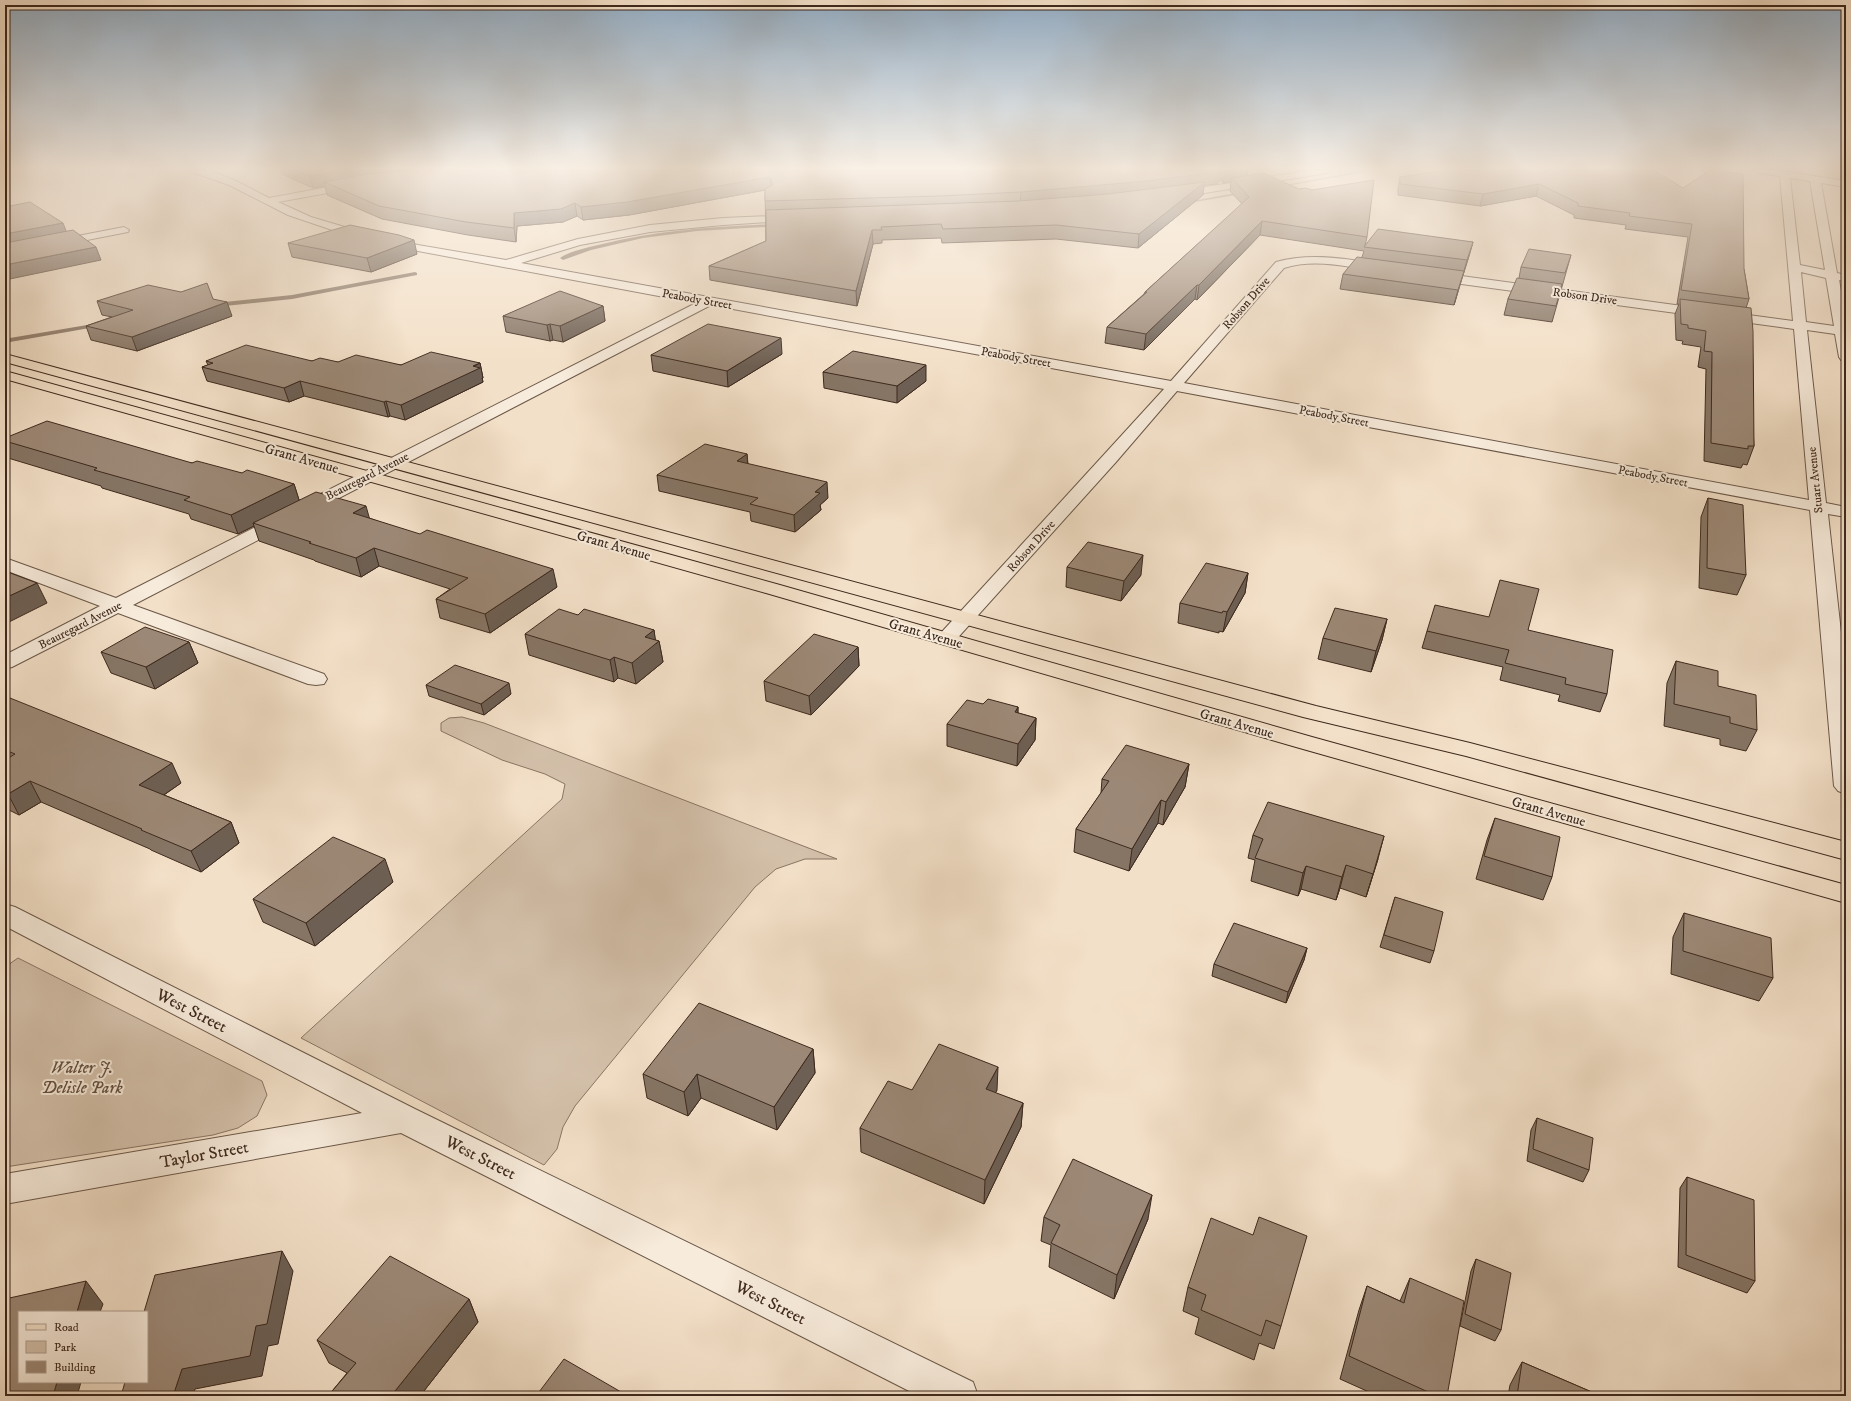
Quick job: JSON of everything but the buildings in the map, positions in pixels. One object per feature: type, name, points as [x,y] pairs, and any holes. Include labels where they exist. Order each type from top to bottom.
[{"type":"main road","name":"Grant Avenue","points":[[5,358],[393,462],[1310,712],[1478,752],[1846,851]]},
{"type":"main road","name":"Grant Avenue","points":[[5,375],[946,639],[1846,894]]},
{"type":"street","points":[[5,253],[96,235]]},
{"type":"street","name":"Peabody Street","points":[[360,235],[507,264],[1174,386],[1846,512]]},
{"type":"street","points":[[507,264],[568,244],[610,235]]},
{"type":"street","name":"Stuart Avenue","points":[[1791,235],[1846,786]]},
{"type":"street","points":[[1825,235],[1846,356]]},
{"type":"street","name":"Robson Drive","points":[[946,639],[1174,386],[1280,265],[1287,262],[1312,260],[1392,270]]},
{"type":"street","points":[[1794,267],[1846,278]]},
{"type":"street","name":"Robson Drive","points":[[1416,273],[1842,331]]},
{"type":"street","name":"Beauregard Avenue","points":[[5,663],[393,462],[709,301]]},
{"type":"street","points":[[5,564],[118,605],[142,616],[316,679]]},
{"type":"street","name":"West Street","points":[[5,914],[404,1119],[959,1396]]},
{"type":"street","name":"Taylor Street","points":[[5,1189],[404,1119]]},
{"type":"green space","points":[[462,717],[484,723],[837,859],[805,859],[776,869],[755,887],[575,1106],[563,1127],[557,1149],[544,1165],[301,1038],[562,799],[565,784],[545,774],[502,760],[441,731],[441,723],[449,718]]},
{"type":"green space","name":"Walter J. Delisle Park","points":[[18,958],[262,1081],[267,1095],[257,1116],[238,1128],[213,1135],[5,1167],[5,967]]},
{"type":"waterway","points":[[563,258],[616,242],[654,235]]},
{"type":"waterway","points":[[215,305],[292,297],[415,274]]},
{"type":"waterway","points":[[10,340],[99,325]]}]
